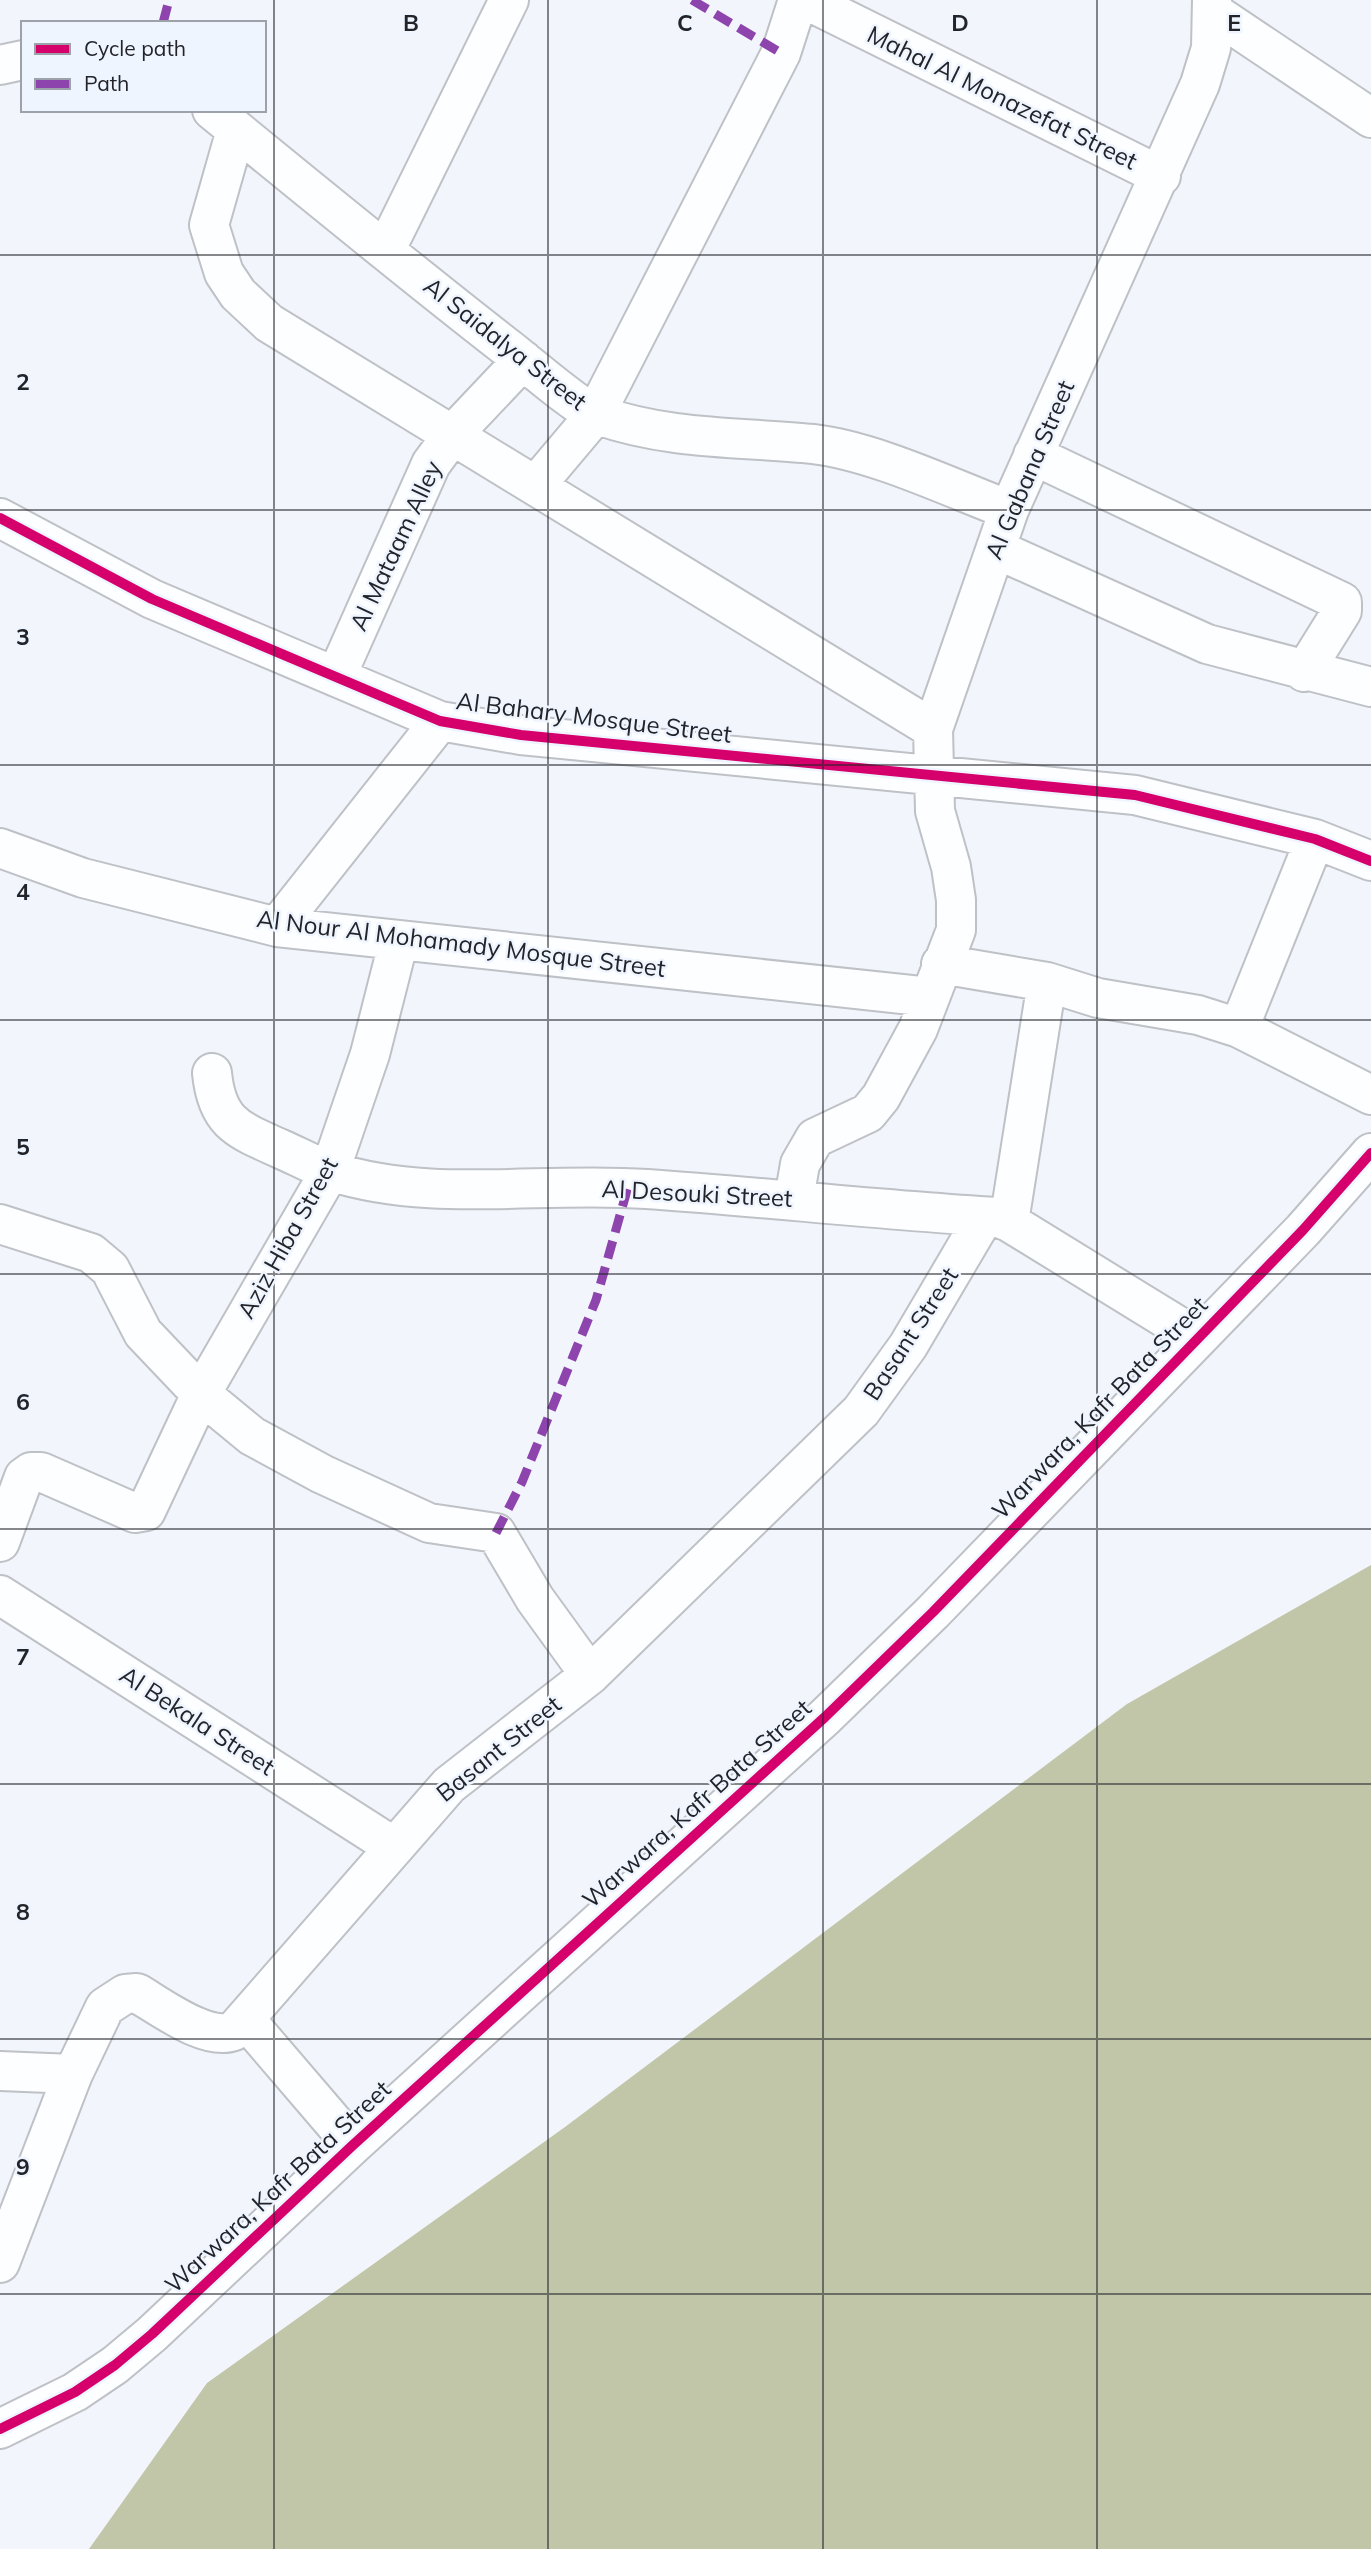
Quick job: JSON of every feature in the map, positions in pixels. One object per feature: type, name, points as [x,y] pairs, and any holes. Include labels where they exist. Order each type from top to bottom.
[{"type":"street","points":[[386,249],[509,0]]},
{"type":"street","points":[[536,485],[595,415],[781,53],[798,0]]},
{"type":"street","name":"Mahal Al Monazefat Street","points":[[807,0],[1161,176]]},
{"type":"street","points":[[1212,6],[1371,118]]},
{"type":"street","name":"Al Gabana Street","points":[[794,1199],[800,1164],[815,1138],[868,1113],[905,1058],[956,930],[956,900],[951,867],[935,811],[933,729],[1009,510],[1161,176],[1200,83],[1211,47],[1212,6]]},
{"type":"street","points":[[0,65],[21,60]]},
{"type":"street","points":[[224,120],[209,225],[224,273],[237,295],[269,323],[933,729]]},
{"type":"street","name":"Al Saidalya Street","points":[[224,120],[595,415],[645,428],[713,438],[815,444],[917,475],[1009,510]]},
{"type":"street","name":"Al Mataam Alley","points":[[336,677],[421,482],[453,434],[523,360]]},
{"type":"street","points":[[1033,455],[1342,602],[1342,611],[1304,672]]},
{"type":"street","name":"Al Bahary Mosque Street","points":[[0,518],[152,599],[440,721],[534,737],[1135,795],[1315,839],[1371,861]]},
{"type":"street","points":[[996,549],[1207,644],[1304,672],[1371,687]]},
{"type":"street","points":[[277,927],[440,721]]},
{"type":"street","points":[[1239,1028],[1315,839]]},
{"type":"street","name":"Al Nour Al Mohamady Mosque Street","points":[[0,848],[83,878],[277,927],[399,940],[935,981],[1047,982],[1098,998],[1198,1015],[1239,1028],[1371,1095]]},
{"type":"street","name":"Aziz Hiba Street","points":[[0,1542],[24,1477],[31,1472],[41,1472],[135,1513],[146,1511],[201,1394],[330,1171],[370,1054],[399,940]]},
{"type":"street","points":[[997,1219],[1047,982]]},
{"type":"street","name":"Al Desouki Street","points":[[212,1073],[218,1103],[234,1128],[330,1171],[393,1184],[431,1187],[628,1187],[794,1199],[997,1219],[1196,1337]]},
{"type":"street","name":"Warwara, Kafr Bata Street","points":[[0,2429],[75,2392],[115,2365],[152,2334],[354,2145],[825,1717],[933,1612],[1196,1337],[1303,1230],[1371,1153]]},
{"type":"street","name":"Basant Street","points":[[0,2263],[73,2074],[105,2007],[125,1994],[137,1993],[212,2034],[234,2031],[450,1785],[590,1675],[861,1411],[997,1219]]},
{"type":"street","points":[[0,1224],[91,1253],[110,1269],[143,1333],[201,1394],[253,1436],[334,1479],[429,1523],[496,1533],[535,1599],[590,1675]]},
{"type":"street","name":"Al Bekala Street","points":[[0,1595],[394,1847]]},
{"type":"street","points":[[245,2020],[354,2145]]},
{"type":"street","points":[[0,2071],[73,2074]]},
{"type":"shaded area","points":[[1371,1565],[1371,2549],[89,2549],[207,2383],[565,2127],[1127,1704]]},
{"type":"marked path","points":[[164,21],[169,0]]},
{"type":"marked path","points":[[692,0],[781,53]]},
{"type":"marked path","points":[[496,1533],[522,1482],[596,1300],[628,1187]]},
{"type":"cycle path","points":[[0,518],[152,599],[440,721],[521,735],[1135,795],[1315,839],[1371,861]]},
{"type":"cycle path","points":[[0,2429],[75,2392],[115,2365],[152,2334],[353,2145],[825,1717],[933,1612],[1303,1230],[1371,1153]]}]
